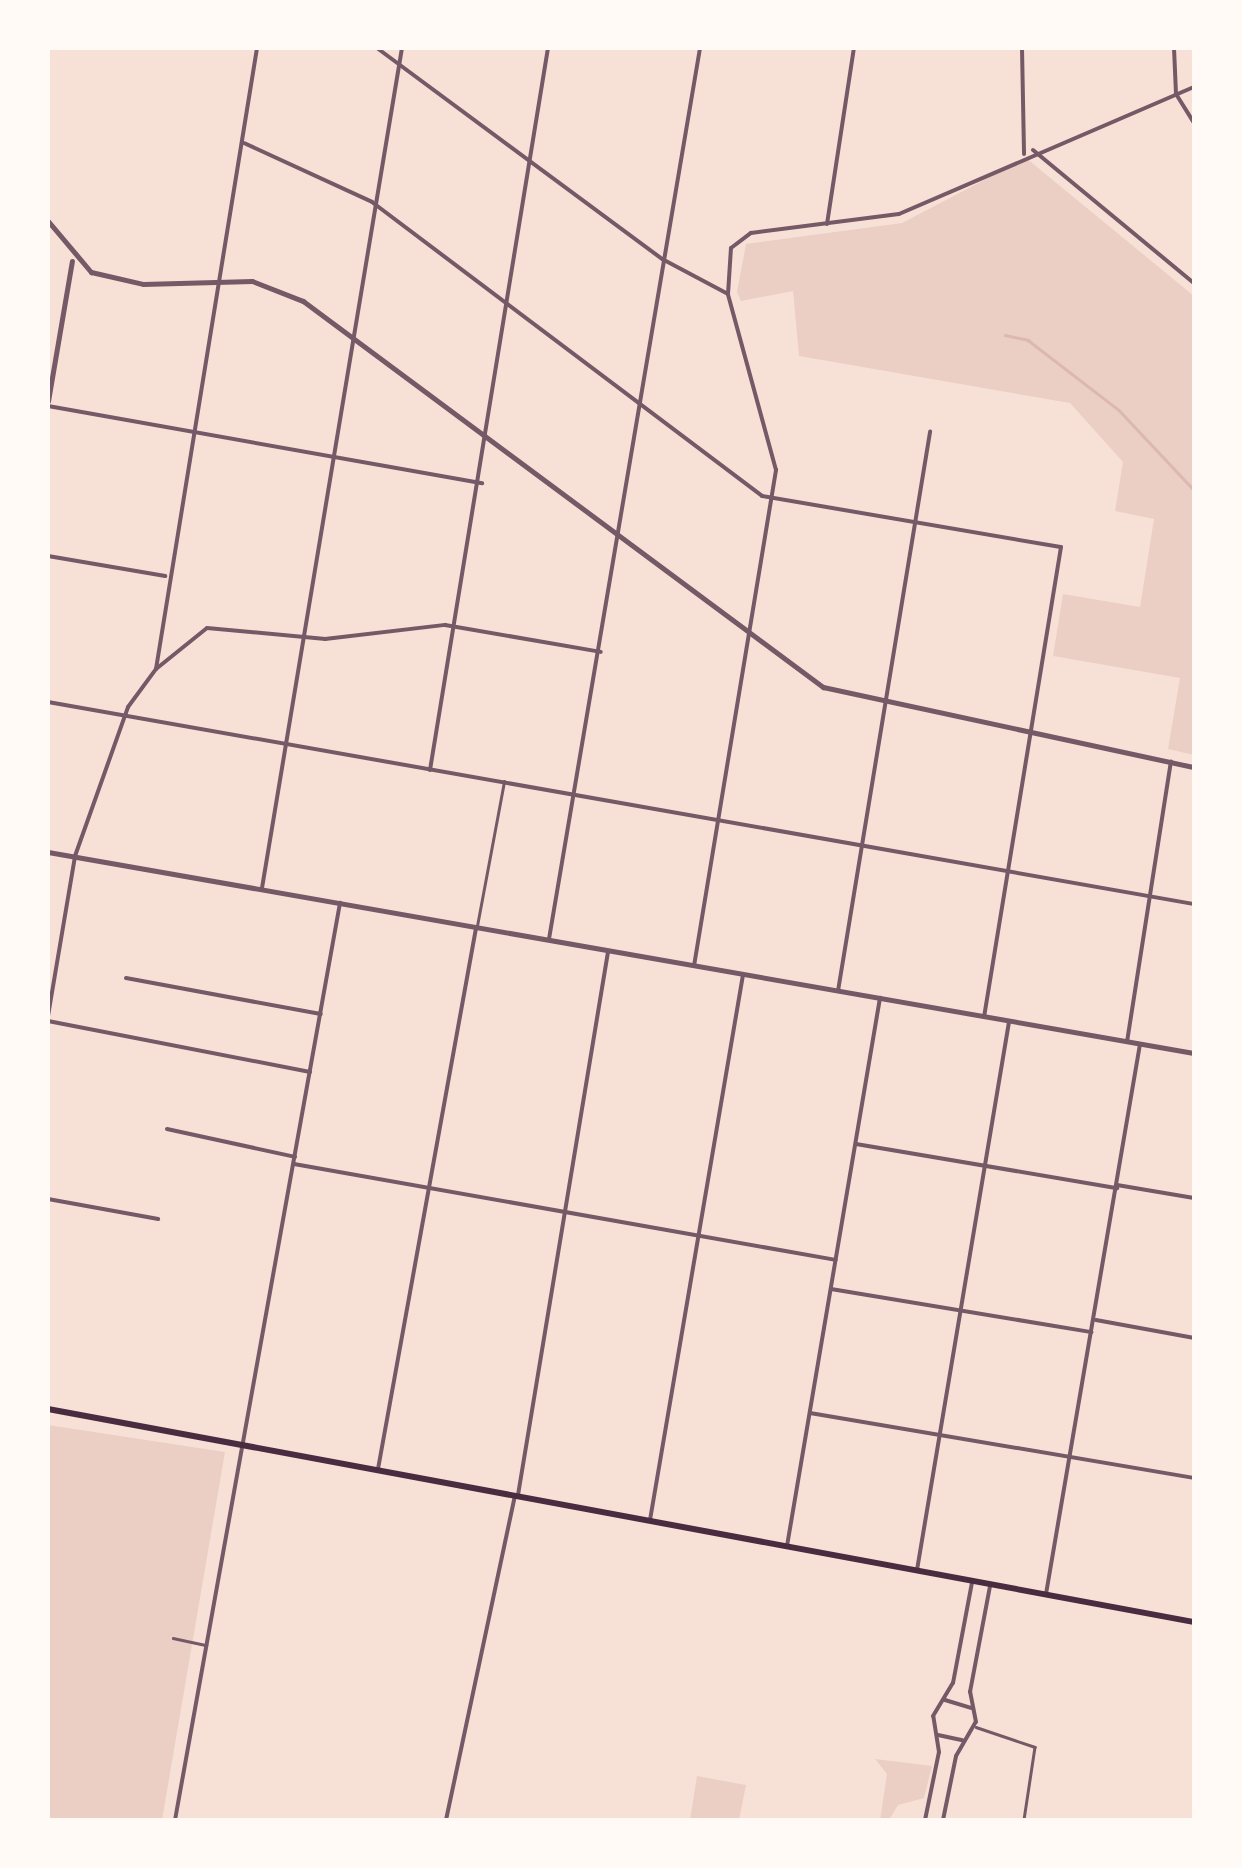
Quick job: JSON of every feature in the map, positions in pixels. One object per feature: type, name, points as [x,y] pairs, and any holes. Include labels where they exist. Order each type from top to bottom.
[{"type":"main road","points":[[48,1408],[1194,1622]]},
{"type":"street","points":[[156,669],[165,576],[221,278],[256,48]]},
{"type":"street","points":[[377,48],[664,260],[728,294]]},
{"type":"street","points":[[262,888],[379,208],[402,48]]},
{"type":"street","points":[[430,770],[490,440],[548,48]]},
{"type":"street","points":[[550,940],[700,48]]},
{"type":"street","points":[[826,224],[854,48]]},
{"type":"street","points":[[1022,48],[1024,154]]},
{"type":"street","points":[[1174,48],[1176,94],[1194,124]]},
{"type":"street","points":[[694,966],[772,498],[775,458],[728,294],[739,238],[899,214],[1032,150],[1194,86]]},
{"type":"street","points":[[244,143],[379,208],[640,405],[772,498],[1061,547],[984,1017]]},
{"type":"street","points":[[1032,150],[1194,283]]},
{"type":"street","points":[[48,221],[72,260],[133,283],[221,278],[283,290],[356,340],[815,684],[883,705],[1194,767]]},
{"type":"street","points":[[72,260],[48,403],[482,482]]},
{"type":"street","points":[[838,990],[930,432]]},
{"type":"street","points":[[48,556],[165,576]]},
{"type":"street","points":[[310,1072],[48,1019],[49,994],[76,856],[125,717],[156,669],[215,623],[304,636],[454,626],[601,652]]},
{"type":"street","points":[[48,702],[1194,904]]},
{"type":"street","points":[[1127,1042],[1171,761]]},
{"type":"street","points":[[48,852],[1194,1053]]},
{"type":"street","points":[[175,1820],[340,903]]},
{"type":"street","points":[[378,1469],[476,927]]},
{"type":"street","points":[[446,1820],[516,1495],[608,951]]},
{"type":"street","points":[[650,1520],[743,974]]},
{"type":"street","points":[[126,978],[320,1014]]},
{"type":"street","points":[[787,1546],[880,998]]},
{"type":"street","points":[[917,1570],[1010,1021]]},
{"type":"street","points":[[1046,1594],[1140,1044]]},
{"type":"street","points":[[167,1130],[295,1156]]},
{"type":"street","points":[[856,1144],[1194,1198]]},
{"type":"street","points":[[294,1164],[836,1260]]},
{"type":"street","points":[[48,1199],[158,1219]]},
{"type":"street","points":[[831,1289],[1091,1332]]},
{"type":"street","points":[[1094,1320],[1194,1338]]},
{"type":"street","points":[[810,1412],[1194,1478]]},
{"type":"street","points":[[925,1820],[941,1702],[972,1582]]},
{"type":"street","points":[[943,1820],[966,1738],[974,1726],[990,1586]]},
{"type":"street","points":[[941,1702],[956,1698],[973,1709]]},
{"type":"street","points":[[936,1734],[966,1738]]},
{"type":"lane","points":[[476,927],[504,782]]},
{"type":"lane","points":[[173,1638],[206,1645]]},
{"type":"lane","points":[[974,1726],[1036,1752],[1024,1820]]},
{"type":"shaded area","points":[[1026,158],[1194,296],[1194,755],[1168,749],[1180,678],[1053,656],[1063,594],[1140,607],[1154,519],[1115,511],[1123,462],[1070,403],[799,356],[793,291],[741,301],[737,292],[746,244],[902,223]]},
{"type":"shaded area","points":[[48,1425],[225,1452],[162,1820],[48,1820]]},
{"type":"shaded area","points":[[875,1759],[932,1766],[924,1798],[898,1805],[889,1820],[880,1820],[887,1774]]},
{"type":"shaded area","points":[[697,1776],[746,1785],[739,1820],[690,1820]]},
{"type":"waterway","points":[[1005,335],[1028,340],[1119,410],[1194,490]]}]
